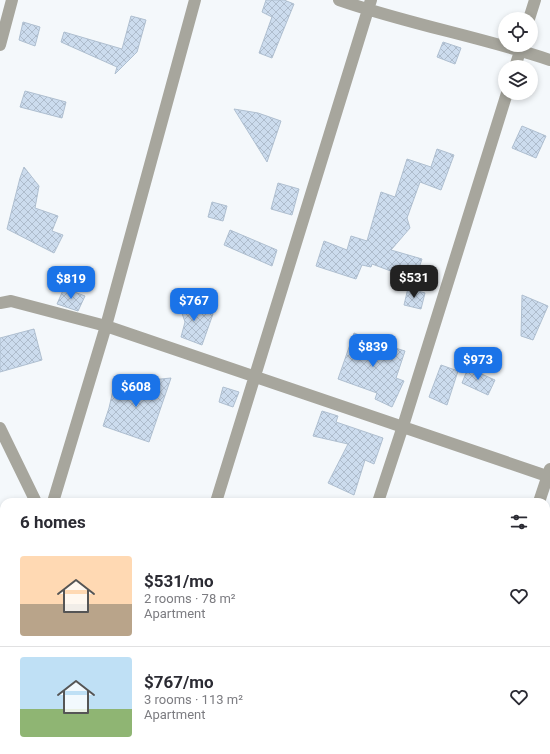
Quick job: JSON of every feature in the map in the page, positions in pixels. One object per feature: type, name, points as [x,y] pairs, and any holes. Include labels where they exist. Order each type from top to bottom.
[{"type":"street","points":[[0,45],[12,0]]},
{"type":"street","points":[[54,498],[106,326],[195,0]]},
{"type":"street","points":[[339,0],[369,5],[498,41]]},
{"type":"street","points":[[531,12],[535,0]]},
{"type":"street","points":[[217,498],[369,5]]},
{"type":"street","points":[[531,52],[550,60]]},
{"type":"street","points":[[379,498],[505,100]]},
{"type":"street","points":[[0,303],[11,301],[106,326],[255,378],[549,474],[540,498]]},
{"type":"street","points":[[0,428],[34,498]]},
{"type":"building","points":[[266,0],[284,0],[294,4],[272,58],[259,53],[272,17],[262,12]]},
{"type":"building","points":[[131,16],[146,20],[137,52],[115,74],[117,67],[61,42],[64,32],[122,49]]},
{"type":"building","points":[[23,22],[40,27],[35,46],[19,40]]},
{"type":"building","points":[[443,42],[461,48],[455,64],[437,57]]},
{"type":"building","points":[[25,91],[66,102],[62,118],[20,107]]},
{"type":"building","points":[[234,109],[258,113],[281,121],[267,162]]},
{"type":"building","points":[[522,126],[546,136],[536,158],[512,148]]},
{"type":"building","points":[[437,149],[454,155],[441,190],[420,182],[407,218],[410,228],[391,250],[422,259],[415,280],[372,264],[371,267],[362,265],[356,279],[316,266],[324,241],[347,250],[351,236],[367,241],[381,192],[395,197],[407,159],[431,167]]},
{"type":"building","points":[[24,167],[39,186],[35,208],[58,216],[52,231],[63,235],[54,253],[7,229]]},
{"type":"building","points":[[278,183],[299,189],[292,215],[271,209]]},
{"type":"building","points":[[212,202],[227,206],[223,221],[208,217]]},
{"type":"building","points":[[230,230],[277,250],[272,266],[224,245]]},
{"type":"building","points":[[64,288],[85,296],[78,311],[57,304]]},
{"type":"building","points":[[408,288],[425,293],[421,309],[404,305]]},
{"type":"building","points":[[522,295],[548,306],[533,340],[521,336]]},
{"type":"building","points":[[176,296],[196,308],[213,314],[202,345],[181,337],[185,322]]},
{"type":"building","points":[[34,329],[42,360],[0,372],[0,338]]},
{"type":"building","points":[[354,333],[369,340],[405,351],[396,378],[404,381],[392,407],[375,399],[377,393],[338,379]]},
{"type":"building","points":[[441,365],[458,371],[447,405],[429,397]]},
{"type":"building","points":[[468,368],[495,380],[488,395],[462,383]]},
{"type":"building","points":[[116,377],[147,390],[151,380],[171,378],[149,442],[103,426]]},
{"type":"building","points":[[223,387],[239,392],[233,407],[219,402]]},
{"type":"building","points":[[322,411],[338,416],[336,422],[383,438],[374,464],[365,460],[354,495],[328,483],[348,444],[313,436]]}]
